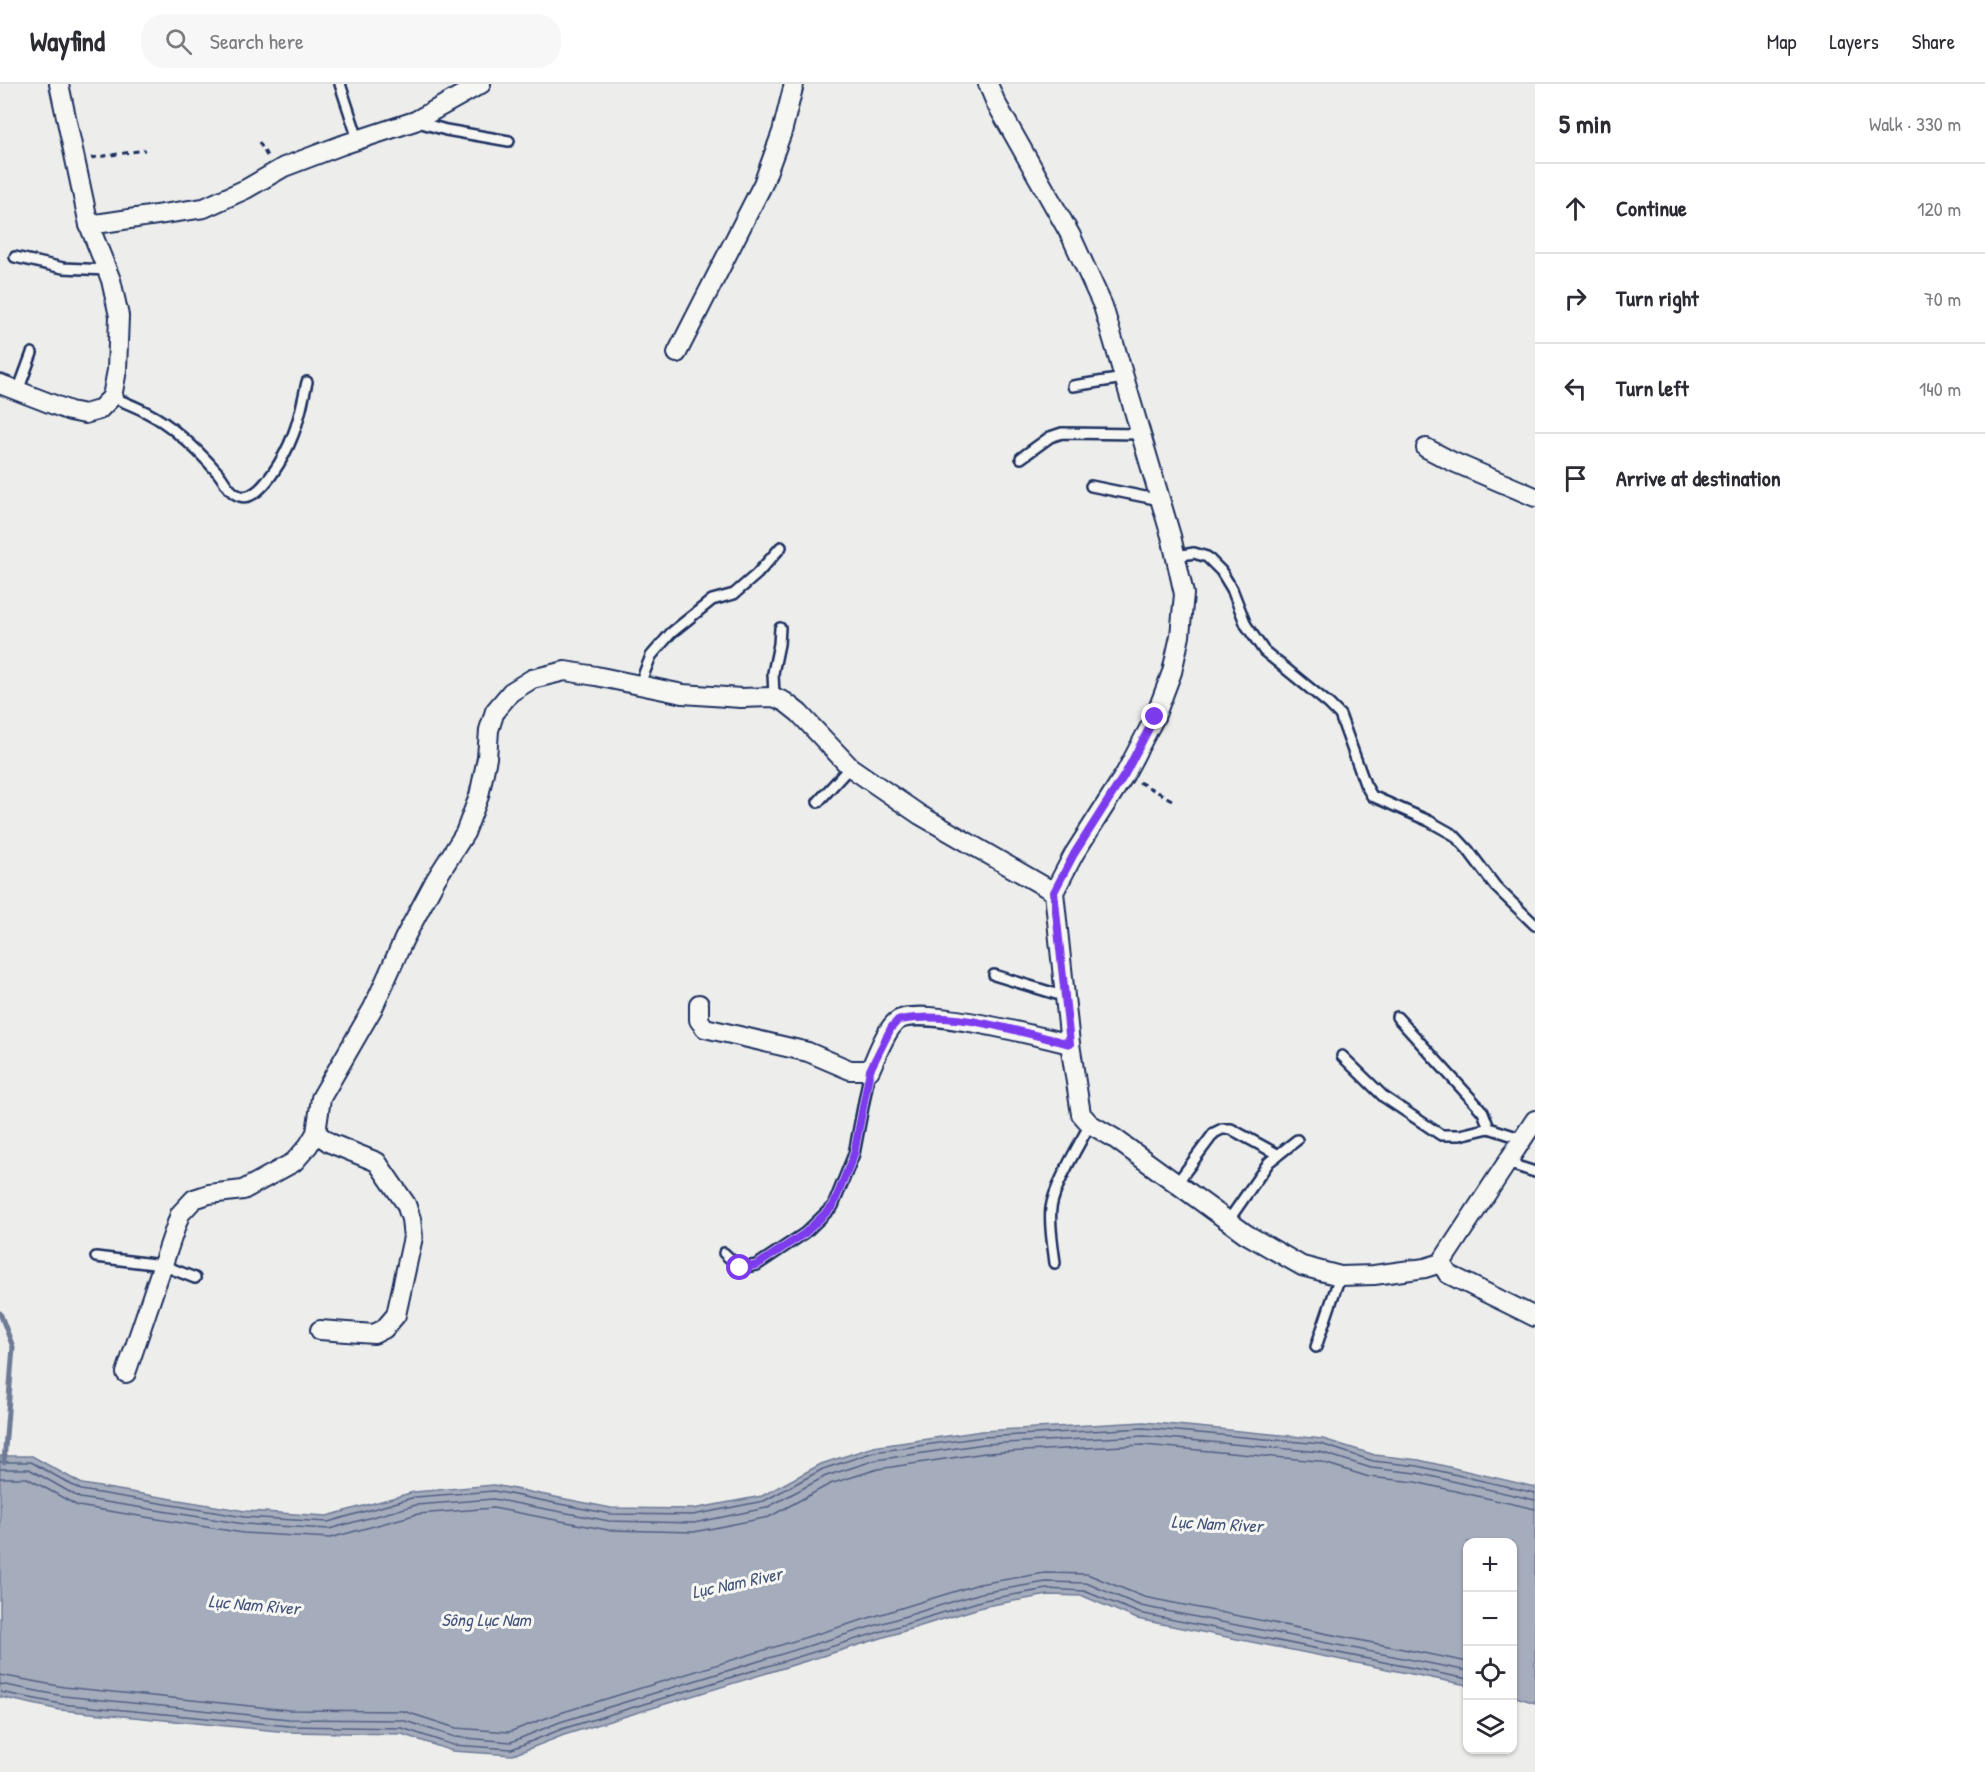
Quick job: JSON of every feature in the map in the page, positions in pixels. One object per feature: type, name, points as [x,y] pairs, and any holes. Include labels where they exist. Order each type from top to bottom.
[{"type":"street","points":[[0,384],[70,411],[85,414],[99,410],[112,397],[117,370],[119,316],[107,270],[89,225],[59,84]]},
{"type":"street","points":[[89,225],[204,208],[246,189],[284,167],[415,121],[462,90],[481,84]]},
{"type":"street","points":[[677,353],[763,184],[782,132],[794,84]]},
{"type":"street","points":[[988,84],[996,103],[1071,236],[1104,306],[1176,556],[1184,594],[1180,636],[1172,672],[1155,717],[1125,774],[1074,854],[1054,892],[1070,1044],[1081,1114],[1090,1124],[1177,1183],[1246,1234],[1302,1266],[1340,1276],[1374,1275],[1425,1268],[1441,1263],[1535,1120]]},
{"type":"street","points":[[1426,448],[1535,497]]},
{"type":"street","points":[[126,1373],[180,1214],[194,1199],[209,1194],[243,1190],[294,1162],[316,1133],[321,1098],[373,1008],[436,879],[465,833],[479,796],[487,758],[489,730],[495,711],[511,692],[532,679],[565,671],[683,694],[741,698],[774,697],[799,713],[850,767],[920,815],[1054,892]]},
{"type":"street","points":[[699,1004],[699,1020],[705,1028],[808,1052],[850,1070],[870,1070],[891,1028],[898,1020],[908,1018],[929,1017],[958,1020],[1070,1044]]},
{"type":"street","points":[[316,1133],[330,1143],[377,1162],[406,1204],[413,1237],[396,1315],[384,1329],[374,1334],[320,1330]]},
{"type":"street","points":[[1441,1263],[1448,1274],[1535,1317]]},
{"type":"lane","points":[[340,84],[358,140]]},
{"type":"lane","points":[[415,121],[446,130],[510,141]]},
{"type":"lane","points":[[15,257],[63,268],[107,270]]},
{"type":"lane","points":[[18,391],[32,354]]},
{"type":"lane","points":[[1073,386],[1124,378]]},
{"type":"lane","points":[[112,397],[145,411],[175,430],[219,474],[229,489],[243,498],[254,495],[272,476],[293,435],[307,382]]},
{"type":"lane","points":[[1021,458],[1050,437],[1062,433],[1142,434]]},
{"type":"lane","points":[[1091,486],[1160,500]]},
{"type":"lane","points":[[639,686],[651,656],[671,633],[712,600],[734,594],[757,574],[781,547]]},
{"type":"lane","points":[[1176,556],[1194,553],[1207,557],[1221,571],[1246,625],[1264,651],[1340,715],[1365,784],[1372,796],[1430,821],[1454,835],[1496,887],[1535,926]]},
{"type":"lane","points":[[774,697],[773,673],[780,628]]},
{"type":"lane","points":[[818,802],[850,767]]},
{"type":"lane","points":[[994,975],[1066,997]]},
{"type":"lane","points":[[1397,1017],[1479,1107],[1489,1128]]},
{"type":"lane","points":[[1342,1056],[1384,1097],[1442,1135],[1460,1135],[1489,1128],[1523,1139]]},
{"type":"lane","points":[[724,1253],[740,1268],[757,1265],[805,1233],[833,1206],[854,1154],[870,1070]]},
{"type":"lane","points":[[1055,1263],[1050,1225],[1051,1205],[1090,1124]]},
{"type":"lane","points":[[1177,1183],[1214,1133],[1222,1129],[1231,1129],[1277,1154]]},
{"type":"lane","points":[[1228,1221],[1277,1154],[1297,1140]]},
{"type":"lane","points":[[1507,1163],[1535,1172]]},
{"type":"lane","points":[[96,1257],[162,1265],[195,1278]]},
{"type":"lane","points":[[1316,1347],[1340,1276]]},
{"type":"path","points":[[74,161],[144,150]]},
{"type":"path","points":[[1125,774],[1172,800]]},
{"type":"water","name":"Sông Lục Nam","points":[[1144,1422],[1323,1439],[1375,1455],[1419,1460],[1535,1487],[1535,1703],[1517,1697],[1517,1538],[1463,1538],[1463,1684],[1137,1619],[1083,1596],[1048,1595],[986,1606],[564,1735],[513,1755],[452,1751],[402,1734],[288,1732],[60,1710],[0,1697],[0,1456],[32,1456],[82,1484],[245,1511],[327,1516],[414,1492],[494,1485],[611,1508],[693,1509],[762,1496],[821,1464],[873,1447],[982,1431]]},
{"type":"waterway","points":[[0,1313],[13,1347],[4,1462]]},
{"type":"route","points":[[740,1268],[757,1265],[805,1233],[833,1206],[854,1154],[870,1070],[891,1028],[898,1020],[929,1017],[958,1020],[1070,1044],[1054,892],[1074,854],[1125,774],[1155,717]]},
{"type":"water label","name":"Lục Nam River","points":[[1217,1524]]},
{"type":"water label","name":"Lục Nam River","points":[[737,1583]]},
{"type":"water label","name":"Lục Nam River","points":[[254,1605]]}]
